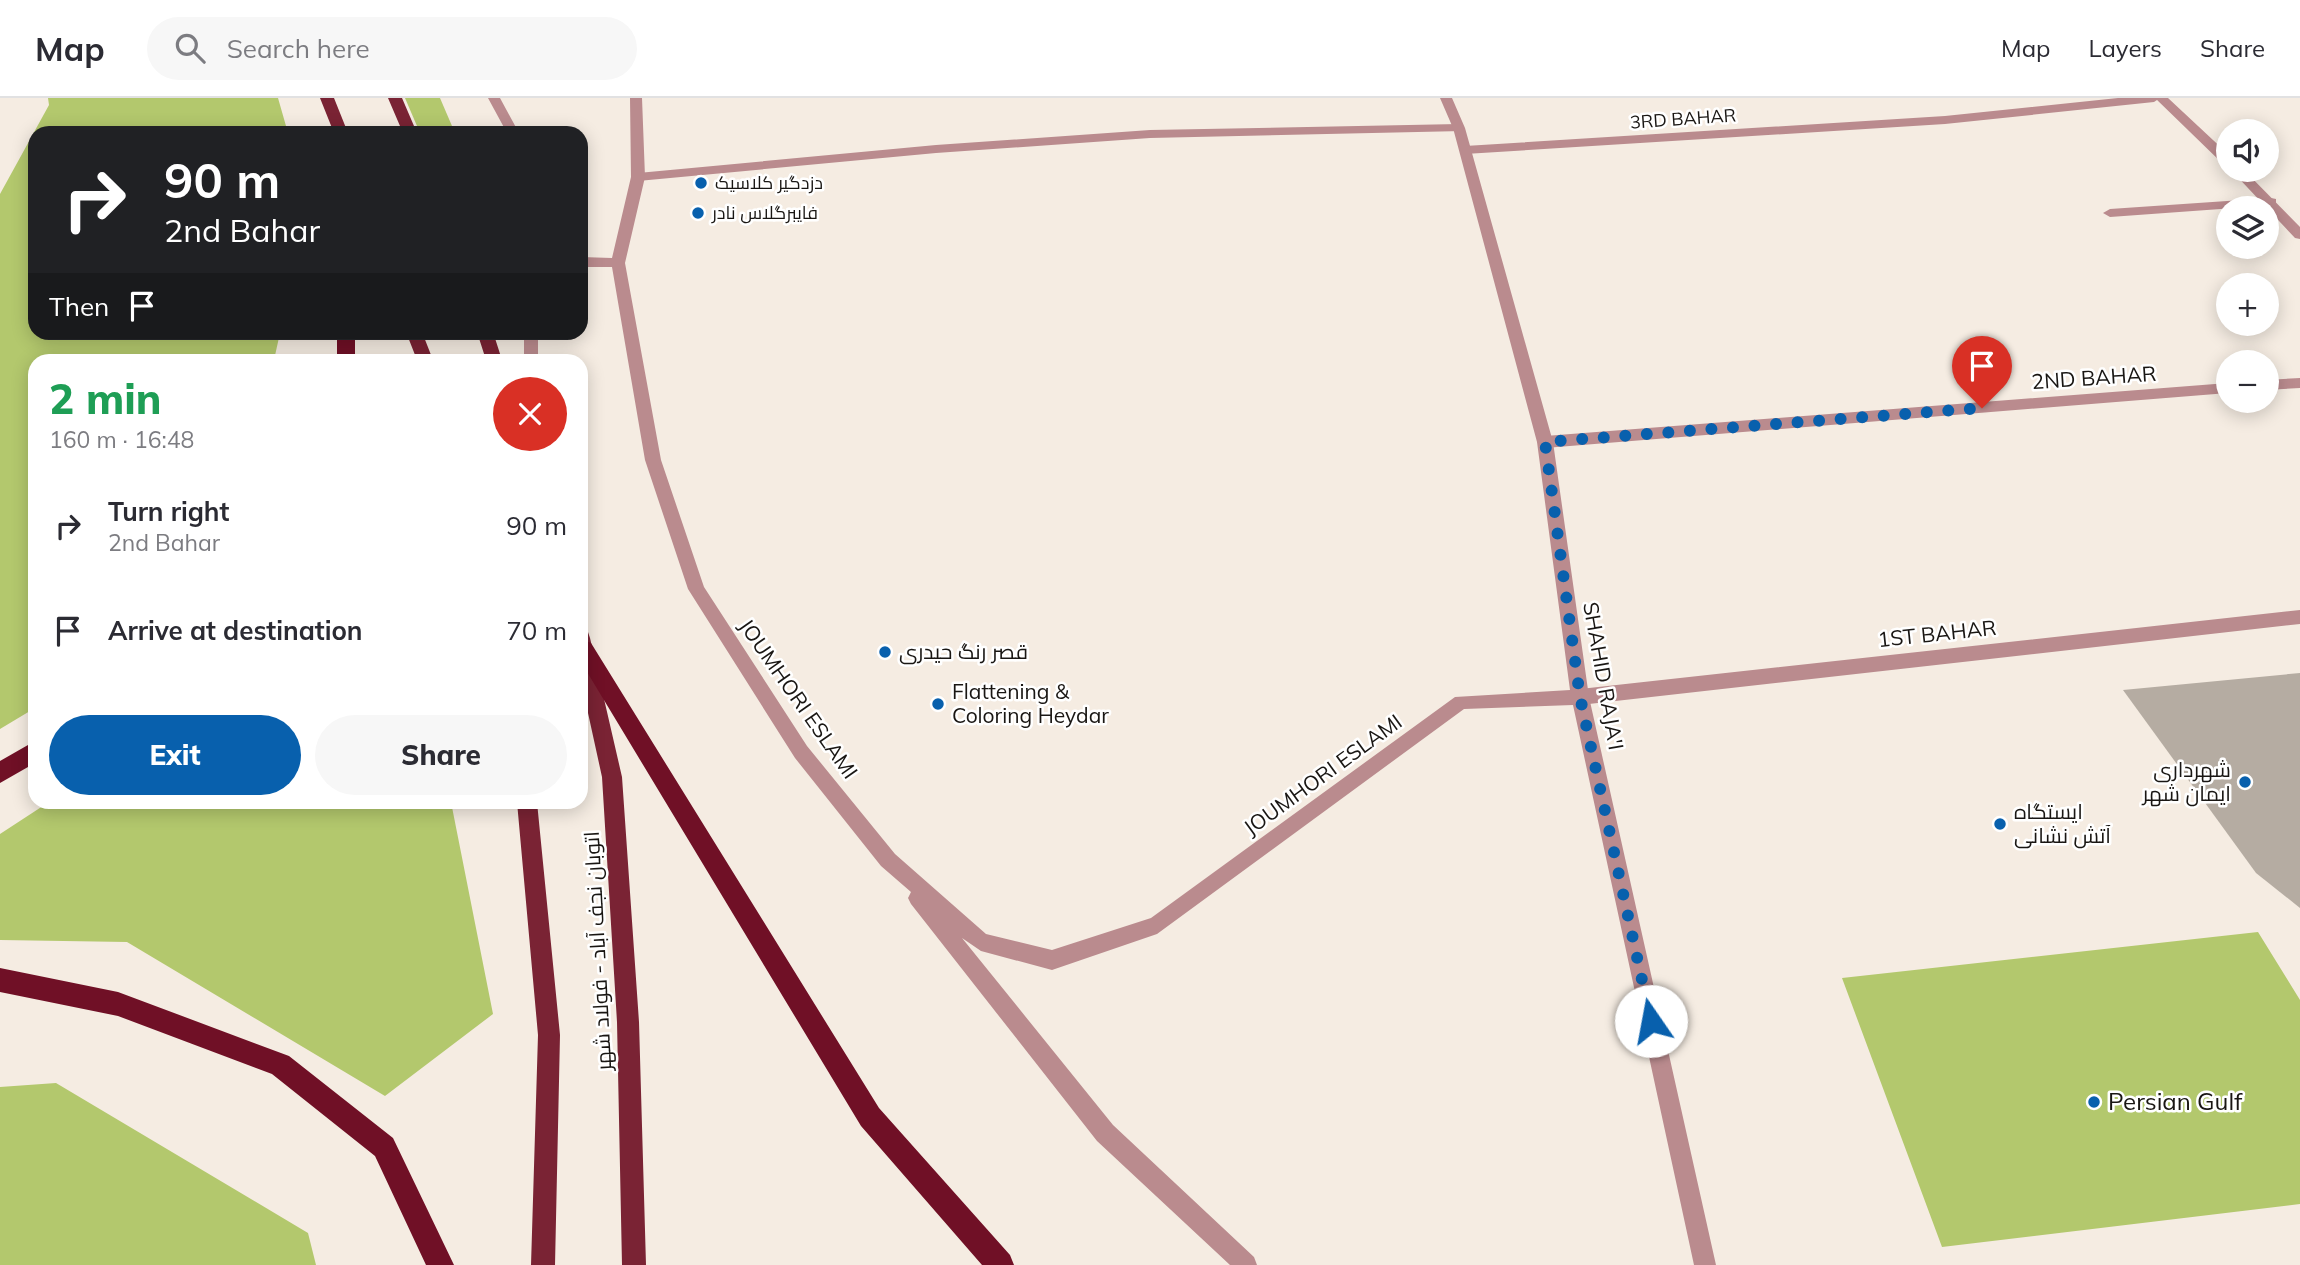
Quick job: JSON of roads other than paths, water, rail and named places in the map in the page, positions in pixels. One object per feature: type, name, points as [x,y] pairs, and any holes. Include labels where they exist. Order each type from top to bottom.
[{"type":"highway","points":[[327,98],[338,126]]},
{"type":"highway","points":[[395,98],[407,126]]},
{"type":"highway","points":[[588,652],[699,841],[870,1117],[1000,1265]]},
{"type":"highway","name":"اتوبان نجف آباد - فولاد شهر","points":[[588,666],[612,777],[628,1022],[634,1265]]},
{"type":"highway","points":[[0,773],[28,755]]},
{"type":"highway","points":[[528,809],[549,1035],[543,1265]]},
{"type":"highway","points":[[0,980],[118,1004],[279,1065],[384,1147],[440,1265]]},
{"type":"street","points":[[494,98],[509,126]]},
{"type":"street","name":"JOUMHORI ESLAMI","points":[[636,98],[638,177],[618,263],[653,460],[696,589],[801,752],[888,860],[981,942],[1052,960],[1157,925],[1461,702],[1580,697]]},
{"type":"street","name":"SHAHID RAJA'I","points":[[1446,98],[1459,128],[1545,442],[1580,697],[1704,1265]]},
{"type":"street","name":"3RD BAHAR","points":[[1465,150],[1945,120],[2154,98]]},
{"type":"street","points":[[2161,98],[2216,150]]},
{"type":"street","points":[[638,177],[936,149],[1150,134],[1459,128]]},
{"type":"street","points":[[2250,182],[2265,196]]},
{"type":"street","points":[[2110,213],[2216,206]]},
{"type":"street","points":[[2279,211],[2300,234]]},
{"type":"street","points":[[588,262],[618,263]]},
{"type":"street","points":[[2279,385],[2300,383]]},
{"type":"street","name":"2ND BAHAR","points":[[1545,442],[2216,389]]},
{"type":"street","name":"1ST BAHAR","points":[[1580,697],[2300,617]]},
{"type":"street","points":[[888,860],[1105,1133],[1246,1265]]},
{"type":"place","name":"دزدگیر کلاسیک","points":[[701,183]]},
{"type":"place","name":"فایبرگلاس نادر","points":[[698,213]]},
{"type":"place","name":"قصر رنگ حیدری","points":[[885,652]]},
{"type":"place","name":"Flattening & Coloring Heydar","points":[[938,704]]},
{"type":"place","name":"شهرداری ایمان شهر","points":[[2245,782]]},
{"type":"place","name":"ایستگاه آتش نشانی","points":[[2000,824]]},
{"type":"place","name":"Persian Gulf","points":[[2094,1102]]}]
